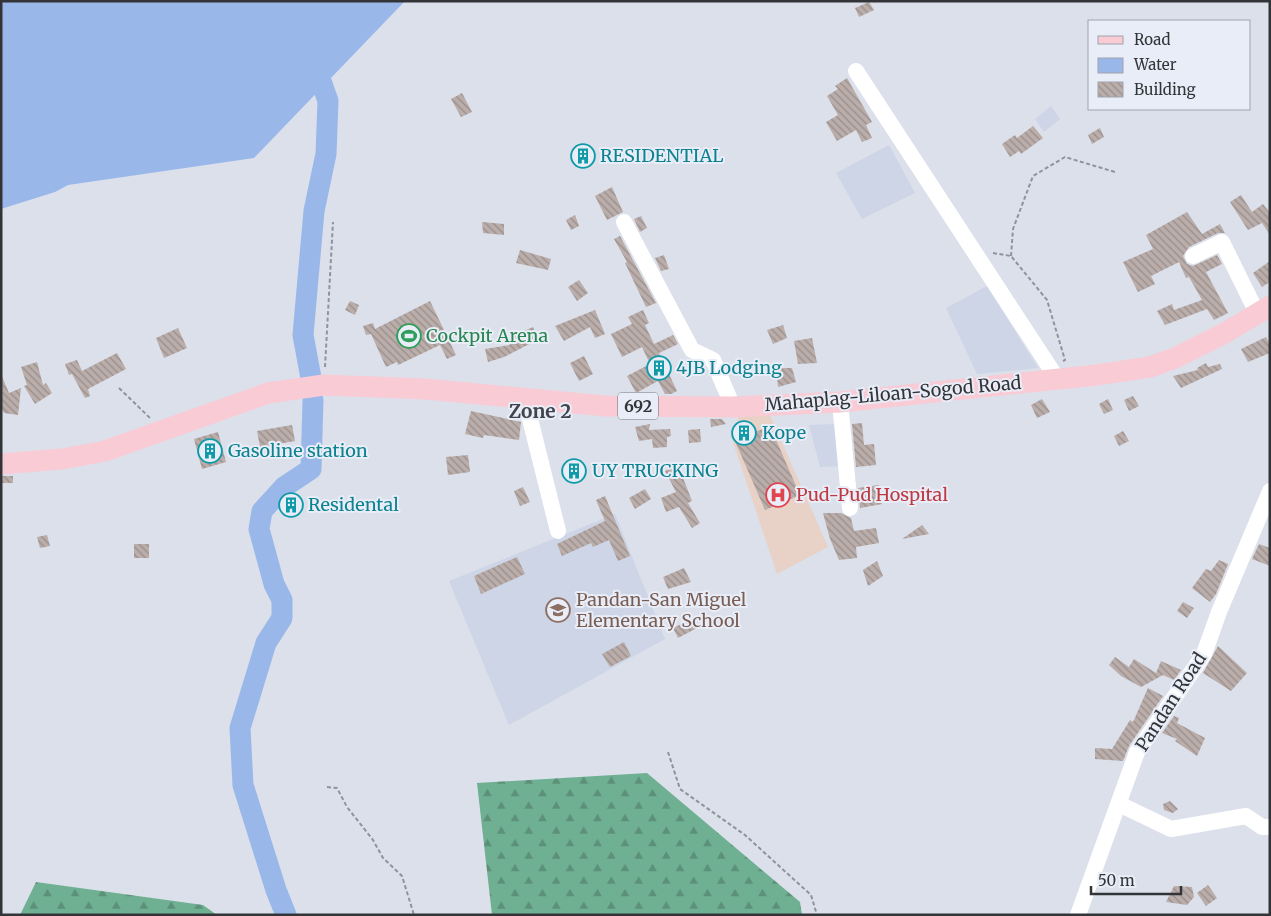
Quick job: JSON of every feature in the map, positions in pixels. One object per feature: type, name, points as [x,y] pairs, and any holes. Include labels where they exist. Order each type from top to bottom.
[{"type":"main road","name":"Mahaplag-Liloan-Sogod Road","points":[[1,464],[62,459],[105,451],[268,393],[324,385],[425,389],[606,406],[733,407],[840,402],[1054,374],[1150,367],[1175,358],[1223,334],[1263,309]]},
{"type":"street","points":[[856,71],[970,249],[1054,374]]},
{"type":"street","points":[[624,222],[692,350],[713,360],[733,407]]},
{"type":"street","points":[[1193,256],[1222,242],[1263,309]]},
{"type":"street","points":[[525,399],[558,531]]},
{"type":"street","points":[[840,402],[850,508]]},
{"type":"street","name":"Pandan Road","points":[[1078,915],[1137,752],[1204,654],[1219,612],[1270,491]]},
{"type":"street","points":[[1119,804],[1171,829],[1246,816],[1262,827],[1270,827]]},
{"type":"path","points":[[1012,256],[1014,229],[1033,176],[1065,157],[1115,172]]},
{"type":"path","points":[[324,385],[333,222]]},
{"type":"path","points":[[970,249],[1012,256],[1047,300],[1065,360],[1054,374]]},
{"type":"path","points":[[119,388],[162,430]]},
{"type":"path","points":[[668,752],[680,789],[744,835],[811,895],[817,915]]},
{"type":"path","points":[[328,787],[337,788],[347,807],[373,840],[383,858],[402,876],[414,915]]},
{"type":"shaded area","points":[[1051,106],[1060,119],[1044,132],[1035,119]]},
{"type":"shaded area","points":[[889,145],[915,193],[862,219],[836,173]]},
{"type":"shaded area","points":[[987,286],[1038,368],[977,374],[946,308]]},
{"type":"shaded area","name":"Pud-Pud Hospital","points":[[769,413],[828,547],[777,574],[733,442],[739,414]]},
{"type":"shaded area","points":[[838,424],[843,466],[820,467],[809,425]]},
{"type":"shaded area","name":"Pandan-San Miguel Elementary School","points":[[615,514],[665,639],[509,725],[449,581]]},
{"type":"green space","points":[[647,773],[800,902],[802,915],[492,915],[477,783]]},
{"type":"green space","points":[[36,882],[203,905],[217,915],[20,915]]},
{"type":"water","points":[[1,1],[405,1],[254,158],[68,185],[55,192],[1,209]]},
{"type":"building","points":[[869,2],[874,10],[859,17],[855,8]]},
{"type":"building","points":[[847,78],[872,122],[866,125],[872,138],[862,142],[856,130],[837,141],[826,122],[838,115],[827,96],[838,89],[835,86]]},
{"type":"building","points":[[462,93],[472,112],[461,117],[451,99]]},
{"type":"building","points":[[1033,126],[1043,138],[1021,154],[1019,151],[1010,157],[1002,144],[1015,135],[1017,138]]},
{"type":"building","points":[[1100,128],[1104,137],[1092,144],[1088,135]]},
{"type":"building","points":[[612,187],[623,212],[607,220],[595,196]]},
{"type":"building","points":[[1241,195],[1252,212],[1263,204],[1270,213],[1270,235],[1262,223],[1248,230],[1230,202]]},
{"type":"building","points":[[1187,212],[1202,234],[1220,224],[1225,233],[1218,233],[1189,247],[1183,256],[1187,264],[1193,266],[1217,255],[1222,264],[1206,272],[1228,313],[1214,320],[1207,309],[1165,325],[1157,311],[1172,304],[1174,310],[1202,300],[1189,277],[1186,278],[1179,262],[1151,276],[1155,284],[1138,292],[1123,262],[1153,249],[1146,235]]},
{"type":"building","points":[[575,215],[579,226],[571,230],[566,220]]},
{"type":"building","points":[[641,216],[647,228],[640,232],[634,219]]},
{"type":"building","points":[[482,222],[504,224],[504,235],[483,233]]},
{"type":"building","points":[[620,236],[656,303],[646,307],[625,263],[627,262],[614,239]]},
{"type":"building","points":[[520,250],[551,259],[548,270],[516,263]]},
{"type":"building","points":[[664,255],[669,269],[661,271],[655,258]]},
{"type":"building","points":[[1270,261],[1270,282],[1262,287],[1253,273]]},
{"type":"building","points":[[579,280],[588,293],[577,301],[568,287]]},
{"type":"building","points":[[350,301],[359,305],[355,315],[345,310]]},
{"type":"building","points":[[430,301],[456,355],[447,359],[440,345],[398,365],[397,362],[386,367],[371,334],[366,335],[363,326],[373,323],[375,329]]},
{"type":"building","points":[[595,310],[605,334],[595,338],[590,327],[564,341],[555,326]]},
{"type":"building","points":[[643,310],[649,323],[645,325],[654,344],[673,335],[678,344],[659,353],[677,391],[671,394],[665,394],[658,381],[636,393],[627,376],[650,364],[642,347],[622,357],[611,334],[632,324],[628,317]]},
{"type":"building","points":[[783,325],[787,338],[773,344],[767,330]]},
{"type":"building","points":[[533,327],[539,339],[504,357],[488,362],[485,349],[510,345],[507,339]]},
{"type":"building","points":[[178,328],[187,348],[164,358],[156,338]]},
{"type":"building","points":[[1266,337],[1270,345],[1270,353],[1248,362],[1241,349]]},
{"type":"building","points":[[812,338],[817,363],[798,364],[794,341]]},
{"type":"building","points":[[117,353],[126,369],[88,389],[90,396],[85,398],[72,374],[69,375],[65,364],[77,360],[82,371]]},
{"type":"building","points":[[584,356],[593,374],[579,381],[570,363]]},
{"type":"building","points":[[37,362],[43,385],[46,383],[52,393],[35,404],[24,386],[27,385],[21,367]]},
{"type":"building","points":[[1206,363],[1208,367],[1220,364],[1222,369],[1181,388],[1173,376],[1198,370],[1197,368]]},
{"type":"building","points":[[776,368],[792,368],[796,382],[778,387]]},
{"type":"building","points":[[1,374],[9,393],[21,388],[18,415],[4,413],[1,408]]},
{"type":"building","points":[[1133,396],[1139,406],[1129,411],[1124,400]]},
{"type":"building","points":[[1042,399],[1050,412],[1037,418],[1031,405]]},
{"type":"building","points":[[1108,399],[1113,410],[1104,414],[1099,404]]},
{"type":"building","points":[[471,411],[521,422],[519,440],[484,435],[483,438],[465,434]]},
{"type":"building","points":[[710,419],[722,419],[726,424],[711,427]]},
{"type":"building","points":[[746,423],[755,432],[770,426],[800,495],[765,510],[735,441],[741,439],[741,429]]},
{"type":"building","points":[[862,423],[864,445],[874,444],[876,465],[856,467],[852,424]]},
{"type":"building","points":[[650,424],[649,430],[670,429],[671,436],[667,437],[667,447],[653,448],[652,439],[639,441],[635,427]]},
{"type":"building","points":[[292,425],[295,441],[260,447],[257,431]]},
{"type":"building","points":[[700,429],[701,442],[689,443],[688,430]]},
{"type":"building","points":[[1123,431],[1129,441],[1119,446],[1114,436]]},
{"type":"building","name":"Gasoline station","points":[[218,432],[226,462],[202,469],[194,439]]},
{"type":"building","points":[[468,455],[470,472],[448,475],[446,457]]},
{"type":"building","name":"UY TRUCKING","points":[[578,463],[581,476],[569,479],[566,466]]},
{"type":"building","points":[[678,465],[692,501],[688,503],[700,523],[692,528],[679,507],[666,512],[661,498],[676,492],[665,471]]},
{"type":"building","points":[[1,476],[13,476],[13,483],[1,483]]},
{"type":"building","points":[[879,485],[882,504],[860,508],[858,488]]},
{"type":"building","points":[[523,487],[530,502],[520,506],[514,491]]},
{"type":"building","points":[[645,489],[651,499],[635,509],[629,498]]},
{"type":"building","points":[[605,496],[630,556],[618,561],[609,540],[593,547],[591,543],[562,556],[557,544],[605,521],[596,500]]},
{"type":"building","name":"Residental","points":[[297,497],[301,508],[284,513],[280,502]]},
{"type":"building","points":[[823,513],[841,513],[851,518],[854,531],[876,528],[879,543],[856,547],[857,558],[839,560],[830,539]]},
{"type":"building","points":[[922,525],[929,534],[902,539]]},
{"type":"building","points":[[47,535],[50,546],[40,548],[37,537]]},
{"type":"building","points":[[134,544],[149,544],[149,558],[134,558]]},
{"type":"building","points":[[1259,544],[1270,548],[1270,566],[1252,559]]},
{"type":"building","points":[[517,557],[525,574],[481,594],[474,576]]},
{"type":"building","points":[[1219,560],[1228,564],[1216,594],[1210,602],[1192,588],[1206,569],[1211,571]]},
{"type":"building","points":[[877,561],[883,576],[868,586],[863,570]]},
{"type":"building","points":[[684,568],[691,582],[668,589],[663,577]]},
{"type":"building","points":[[1183,602],[1194,608],[1187,618],[1177,611]]},
{"type":"building","points":[[692,619],[697,628],[678,638],[673,628]]},
{"type":"building","points":[[624,642],[631,656],[610,667],[602,654]]},
{"type":"building","points":[[1218,646],[1247,673],[1231,691],[1203,673]]},
{"type":"building","points":[[1115,657],[1129,667],[1134,659],[1156,673],[1161,661],[1181,670],[1174,680],[1163,675],[1141,687],[1121,676],[1109,665]]},
{"type":"building","points":[[1148,688],[1163,696],[1129,746],[1123,761],[1095,759],[1095,748],[1112,749],[1130,720],[1133,722]]},
{"type":"building","points":[[1174,716],[1179,718],[1177,723],[1205,738],[1197,756],[1175,741],[1177,739],[1162,733]]},
{"type":"building","points":[[1170,801],[1178,809],[1173,813],[1164,810],[1163,804]]},
{"type":"building","points":[[1208,885],[1217,898],[1206,906],[1197,893]]},
{"type":"building","points":[[1174,886],[1192,887],[1194,897],[1187,905],[1166,902]]},
{"type":"waterway","points":[[311,378],[303,335],[314,211],[326,154],[328,101],[313,58]]},
{"type":"waterway","points":[[286,915],[276,890],[243,785],[240,728],[266,643],[282,618],[282,600],[274,584],[259,529],[262,511],[284,487],[311,469],[313,400]]},
{"type":"place","name":"RESIDENTIAL","points":[[583,156]]},
{"type":"place","name":"Cockpit Arena","points":[[409,336]]},
{"type":"place","name":"4JB Lodging","points":[[659,368]]},
{"type":"place","name":"Kope","points":[[744,433]]},
{"type":"place","name":"Gasoline station","points":[[210,451]]},
{"type":"place","name":"UY TRUCKING","points":[[574,471]]},
{"type":"place","name":"Pud-Pud Hospital","points":[[778,495]]},
{"type":"place","name":"Residental","points":[[291,505]]},
{"type":"place","name":"Pandan-San Miguel Elementary School","points":[[558,610]]},
{"type":"district","name":"Zone 2","points":[[540,411]]}]
